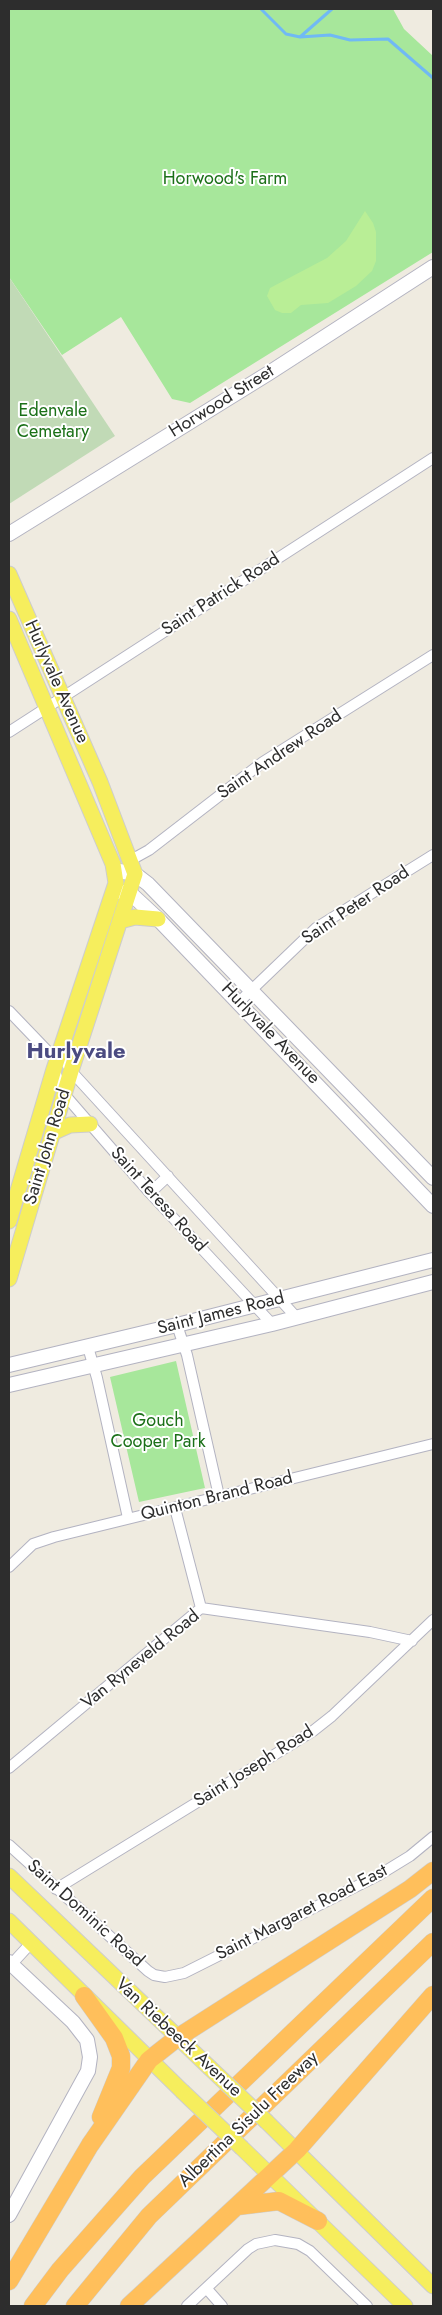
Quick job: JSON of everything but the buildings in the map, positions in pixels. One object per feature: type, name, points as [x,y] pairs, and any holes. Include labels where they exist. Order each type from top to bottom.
[{"type":"highway","points":[[9,2281],[90,2145],[149,2060],[177,2038],[410,1890],[433,1871]]},
{"type":"highway","points":[[33,2306],[60,2270],[142,2177],[433,1898]]},
{"type":"highway","name":"Albertina Sisulu Freeway","points":[[75,2306],[149,2216],[433,1942]]},
{"type":"highway","points":[[128,2306],[297,2150],[433,1995]]},
{"type":"highway","points":[[84,1996],[114,2038],[121,2056],[120,2068],[90,2145]]},
{"type":"highway","points":[[238,2206],[279,2201],[318,2221]]},
{"type":"main road","name":"Hurlyvale Avenue","points":[[9,574],[100,782],[133,867]]},
{"type":"main road","name":"Hurlyvale Avenue","points":[[9,619],[114,870],[114,891]]},
{"type":"main road","points":[[99,835],[108,877],[104,917]]},
{"type":"main road","name":"Saint John Road","points":[[9,1279],[71,1071],[130,893],[133,867]]},
{"type":"main road","name":"Saint John Road","points":[[9,1221],[57,1061],[114,891]]},
{"type":"main road","points":[[120,921],[135,917],[158,919]]},
{"type":"main road","points":[[52,1133],[70,1125],[90,1124]]},
{"type":"main road","name":"Van Riebeeck Avenue","points":[[9,1876],[177,2038],[297,2150],[433,2286]]},
{"type":"main road","name":"Van Riebeeck Avenue","points":[[9,1921],[149,2060],[271,2174],[405,2306]]},
{"type":"street","name":"Horwood Street","points":[[9,534],[219,404],[433,267]]},
{"type":"street","name":"Saint Patrick Road","points":[[9,732],[433,458]]},
{"type":"street","name":"Saint Andrew Road","points":[[133,867],[149,850],[263,762],[433,656]]},
{"type":"street","name":"Saint Peter Road","points":[[239,1002],[316,928],[433,855]]},
{"type":"street","name":"Hurlyvale Avenue","points":[[114,870],[133,867],[433,1178]]},
{"type":"street","points":[[114,891],[130,893]]},
{"type":"street","name":"Hurlyvale Avenue","points":[[130,893],[239,1002],[433,1206]]},
{"type":"street","name":"Saint Teresa Road","points":[[9,1011],[57,1061],[71,1071],[297,1318]]},
{"type":"street","name":"Saint Teresa Road","points":[[57,1061],[64,1094],[150,1192],[272,1324]]},
{"type":"street","points":[[150,1192],[168,1176]]},
{"type":"street","name":"Saint James Road","points":[[9,1365],[280,1300],[432,1259]]},
{"type":"street","name":"Saint James Road","points":[[9,1385],[183,1346],[433,1282]]},
{"type":"street","points":[[177,1325],[187,1355],[219,1496]]},
{"type":"street","points":[[88,1347],[128,1518]]},
{"type":"street","name":"Quinton Brand Road","points":[[9,1567],[33,1544],[128,1518],[433,1444]]},
{"type":"street","points":[[175,1508],[201,1608]]},
{"type":"street","name":"Van Ryneveld Road","points":[[9,1768],[201,1608],[370,1632],[412,1641]]},
{"type":"street","name":"Saint Joseph Road","points":[[56,1889],[313,1731],[332,1716],[433,1620]]},
{"type":"street","name":"Saint Margaret Road East","points":[[165,1977],[184,1973],[379,1876],[433,1838]]},
{"type":"street","name":"Saint Dominic Road","points":[[9,1845],[148,1971],[154,1975],[165,1977]]},
{"type":"street","points":[[9,2214],[88,2071],[90,2052],[87,2040],[61,2010],[10,1965],[31,1943]]},
{"type":"street","points":[[187,2306],[256,2244],[275,2240],[286,2241],[310,2251],[367,2306]]},
{"type":"street","points":[[207,2289],[222,2306]]},
{"type":"green space","name":"Horwood's Farm","points":[[9,9],[393,9],[404,29],[433,56],[433,252],[190,403],[172,399],[121,317],[62,355],[9,277]]},
{"type":"green space","points":[[365,211],[373,223],[376,232],[376,261],[372,271],[356,286],[328,303],[301,305],[291,313],[282,313],[275,310],[267,296],[270,288],[327,258],[346,241]]},
{"type":"green space","name":"Edenvale Cemetary","points":[[9,277],[115,436],[9,504]]},
{"type":"green space","name":"Gouch Cooper Park","points":[[176,1361],[205,1488],[139,1502],[110,1377]]},
{"type":"waterway","points":[[261,9],[286,34],[300,37],[332,9]]},
{"type":"waterway","points":[[300,37],[330,35],[350,40],[388,39],[433,78]]},
{"type":"district","name":"Hurlyvale","points":[[76,1053]]}]
